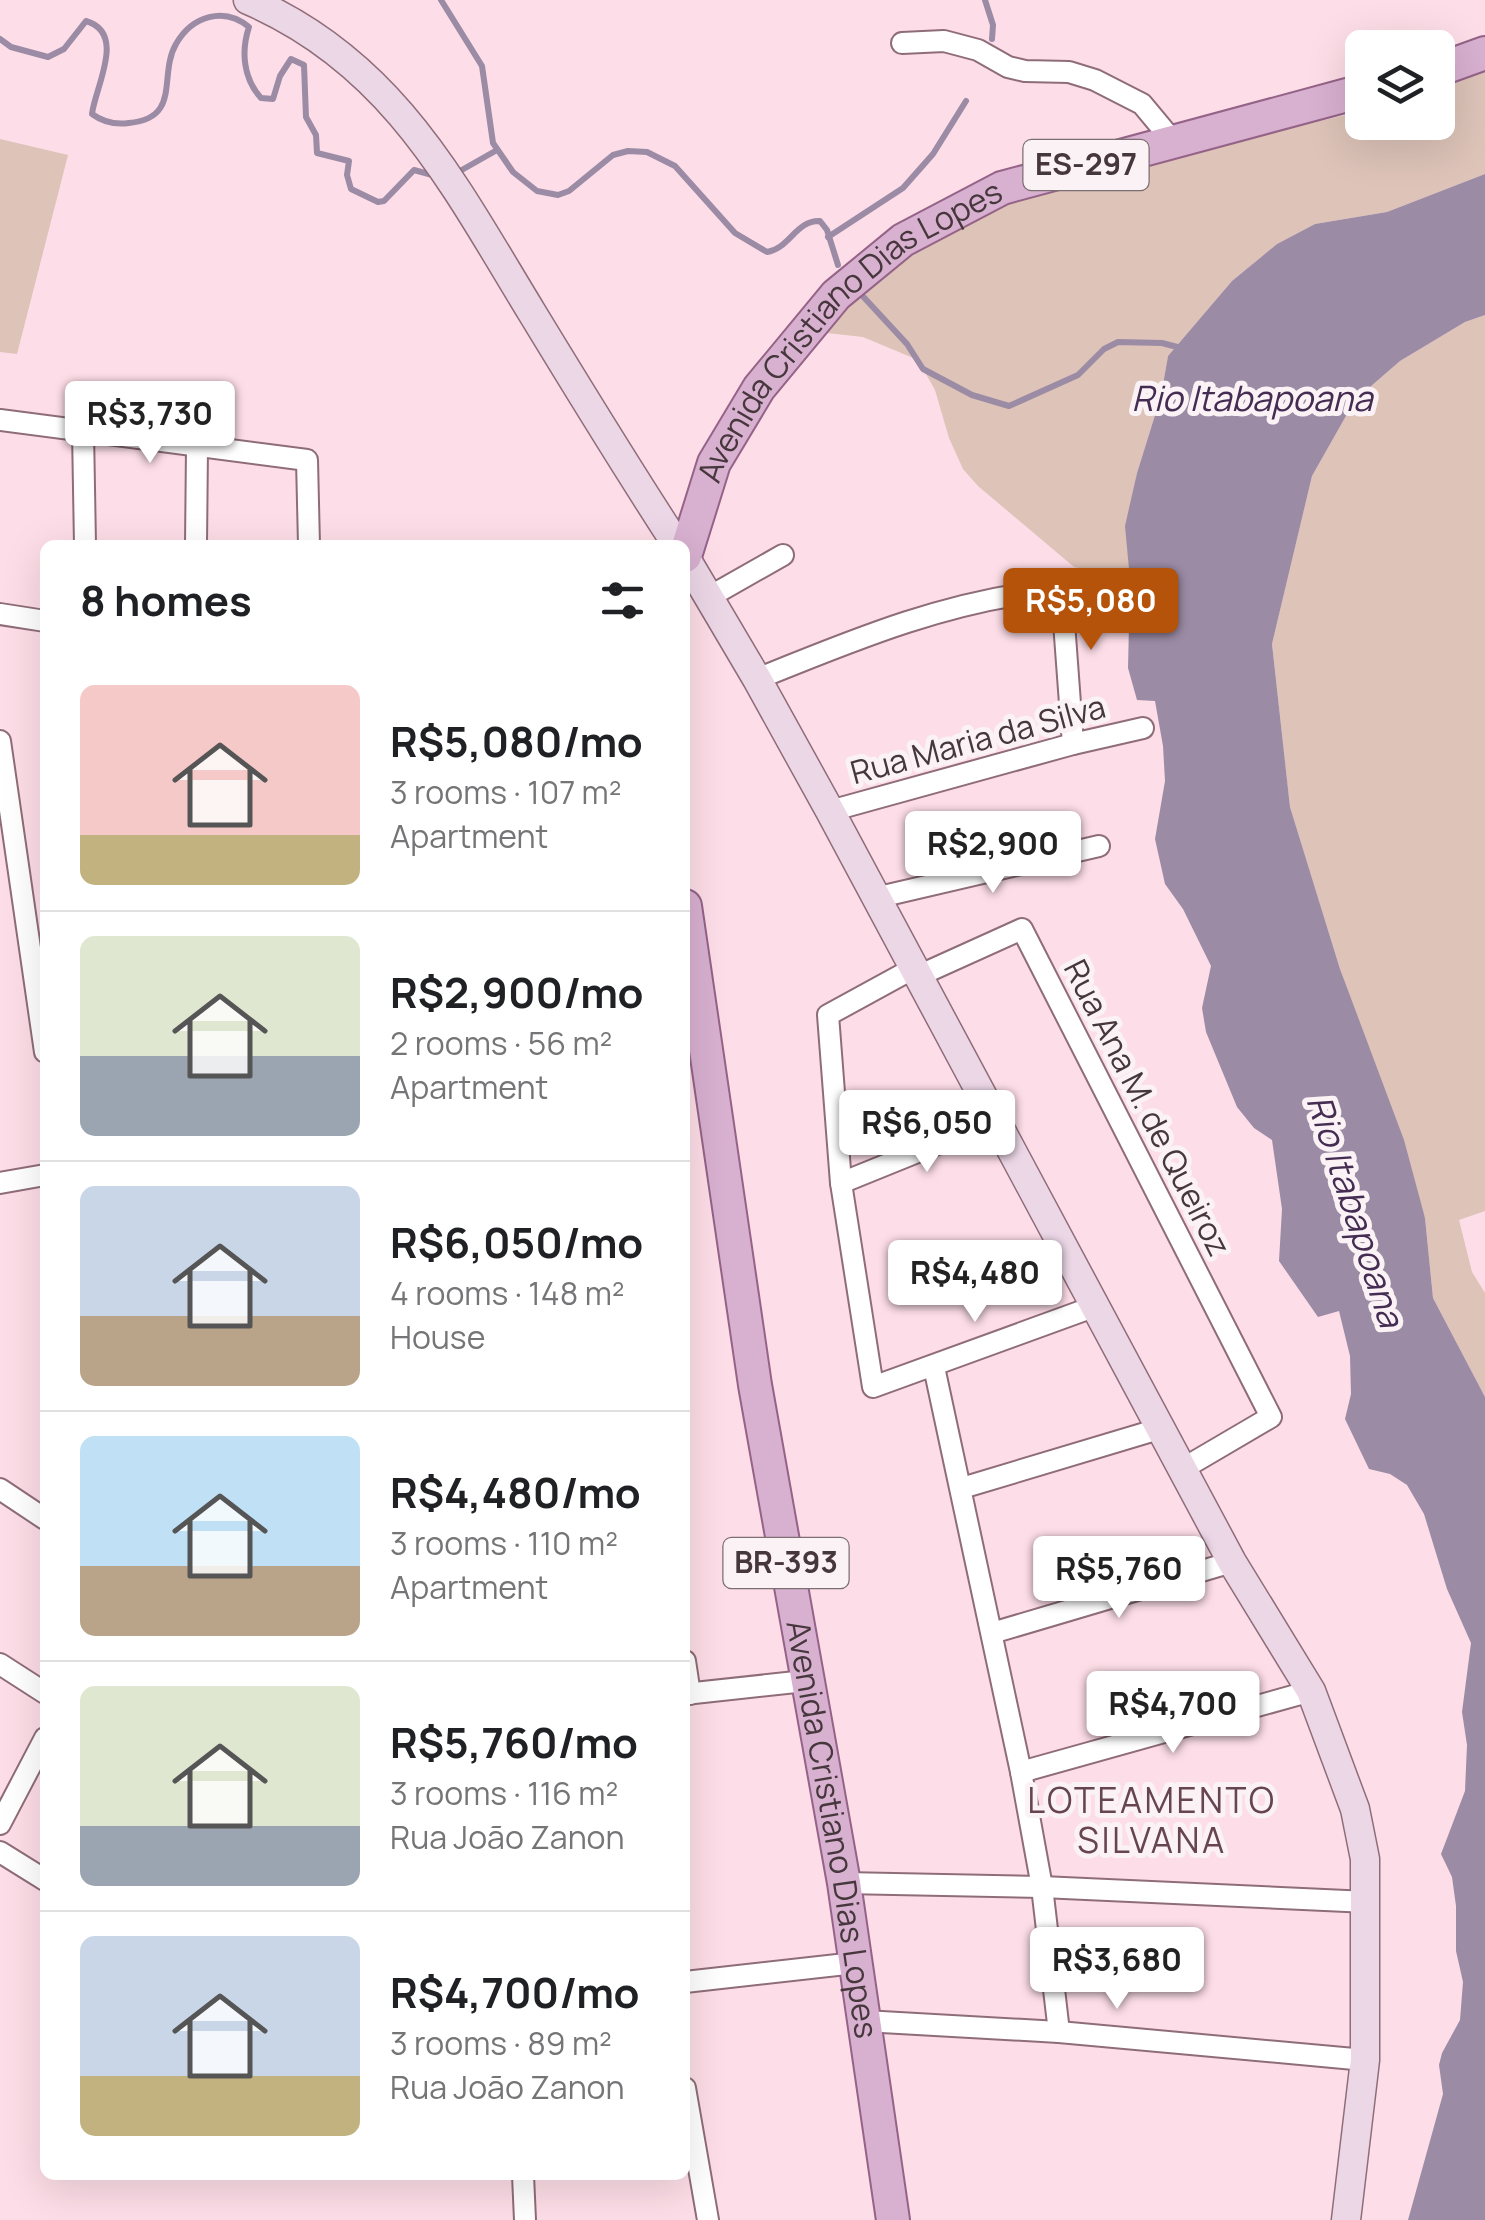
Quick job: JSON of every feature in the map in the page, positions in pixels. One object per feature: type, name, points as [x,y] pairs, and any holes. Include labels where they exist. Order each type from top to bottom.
[{"type":"main road","points":[[248,0],[332,51],[368,78],[400,111],[470,208],[674,540]]},
{"type":"main road","points":[[1455,63],[1485,52]]},
{"type":"main road","name":"Avenida Cristiano Dias Lopes","points":[[690,540],[708,479],[736,422],[803,332],[836,295],[902,240],[1002,188],[1345,95]]},
{"type":"main road","points":[[690,565],[830,811],[1232,1562],[1311,1691],[1355,1809],[1368,1902],[1364,2060],[1346,2220]]},
{"type":"main road","name":"Avenida Cristiano Dias Lopes","points":[[690,940],[755,1384],[844,1883],[892,2220]]},
{"type":"street","points":[[902,42],[944,42],[978,50],[1008,67],[1069,72],[1095,80],[1142,104],[1172,140]]},
{"type":"street","points":[[0,420],[307,460],[309,540]]},
{"type":"street","points":[[83,432],[84,540]]},
{"type":"street","points":[[196,540],[198,448]]},
{"type":"street","points":[[710,597],[783,555]]},
{"type":"street","points":[[757,679],[832,648],[958,605],[1053,590],[1061,597],[1073,744]]},
{"type":"street","points":[[0,614],[40,620]]},
{"type":"street","name":"Rua Maria da Silva","points":[[830,811],[1143,728]]},
{"type":"street","points":[[0,741],[40,1017]]},
{"type":"street","points":[[875,898],[1099,846]]},
{"type":"street","name":"Rua Ana M. de Queiroz","points":[[916,972],[1022,929],[1271,1417],[1184,1468]]},
{"type":"street","points":[[916,972],[828,1014],[841,1183],[872,1387],[1094,1306]]},
{"type":"street","points":[[841,1183],[994,1121]]},
{"type":"street","points":[[0,1183],[40,1176]]},
{"type":"street","points":[[934,1367],[1022,1772],[1042,1887],[1059,2032]]},
{"type":"street","points":[[962,1488],[1162,1428]]},
{"type":"street","points":[[0,1490],[40,1516]]},
{"type":"street","points":[[992,1633],[1232,1562]]},
{"type":"street","points":[[0,1664],[40,1690]]},
{"type":"street","points":[[690,1694],[806,1681]]},
{"type":"street","points":[[1022,1772],[1311,1691]]},
{"type":"street","points":[[0,1824],[40,1748]]},
{"type":"street","points":[[0,1852],[40,1877]]},
{"type":"street","points":[[844,1883],[1042,1887],[1368,1902]]},
{"type":"street","points":[[690,1981],[855,1963]]},
{"type":"street","points":[[864,2021],[1059,2032],[1364,2060]]},
{"type":"street","points":[[690,2117],[708,2220]]},
{"type":"street","points":[[523,2180],[525,2220]]},
{"type":"shaded area","points":[[1485,69],[1485,174],[1387,212],[1315,224],[1277,244],[1232,281],[1168,356],[1126,526],[1130,580],[1074,567],[978,486],[963,469],[935,390],[918,360],[863,337],[809,331],[831,307],[974,210],[1165,158],[1345,115],[1345,140],[1455,140],[1455,79]]},
{"type":"shaded area","points":[[0,139],[68,155],[17,354],[0,352]]},
{"type":"shaded area","points":[[1485,315],[1485,1211],[1459,1220],[1472,1272],[1485,1293],[1485,1397],[1433,1298],[1425,1218],[1340,969],[1290,807],[1272,644],[1312,476],[1355,400],[1400,361],[1465,322]]},
{"type":"water","name":"Rio Itabapoana","points":[[1485,174],[1485,315],[1465,322],[1400,361],[1355,400],[1312,476],[1272,644],[1290,807],[1340,969],[1404,1140],[1425,1218],[1433,1298],[1485,1397],[1485,2220],[1408,2220],[1443,2094],[1439,2065],[1442,2053],[1460,2020],[1463,1982],[1456,1951],[1456,1906],[1452,1877],[1441,1854],[1465,1791],[1467,1745],[1462,1712],[1471,1643],[1447,1589],[1424,1514],[1407,1485],[1390,1474],[1369,1469],[1345,1419],[1351,1394],[1350,1356],[1339,1311],[1318,1317],[1279,1261],[1282,1209],[1272,1140],[1254,1128],[1237,1107],[1206,1032],[1202,1008],[1211,966],[1183,909],[1165,884],[1155,839],[1165,781],[1163,746],[1155,701],[1137,700],[1128,668],[1130,580],[1125,526],[1161,396],[1168,356],[1232,281],[1277,244],[1315,224],[1387,212]]},
{"type":"waterway","points":[[441,0],[482,66],[493,143],[513,172],[537,191],[558,195],[569,191],[613,155],[647,152],[675,166],[735,233],[767,252],[781,246],[805,225],[820,221],[827,230],[838,265]]},
{"type":"waterway","points":[[985,0],[993,25],[992,39]]},
{"type":"waterway","points":[[0,39],[11,47],[48,57],[64,49],[86,21],[98,27],[107,49],[92,114],[124,124],[145,119],[162,104],[171,56],[183,34],[209,17],[229,17],[249,27],[245,64],[250,82],[261,98],[273,99],[280,76],[291,59],[304,65],[306,117],[316,135],[317,153],[349,161],[351,189],[378,202],[384,201],[414,170],[436,176]]},
{"type":"waterway","points":[[828,237],[903,188],[933,154],[966,101]]},
{"type":"waterway","points":[[460,171],[497,150]]},
{"type":"waterway","points":[[858,291],[907,344],[923,369],[972,395],[1009,406],[1078,375],[1104,349],[1118,342],[1162,343],[1185,349]]},
{"type":"district","name":"LOTEAMENTO SILVANA","points":[[1152,1821]]}]
